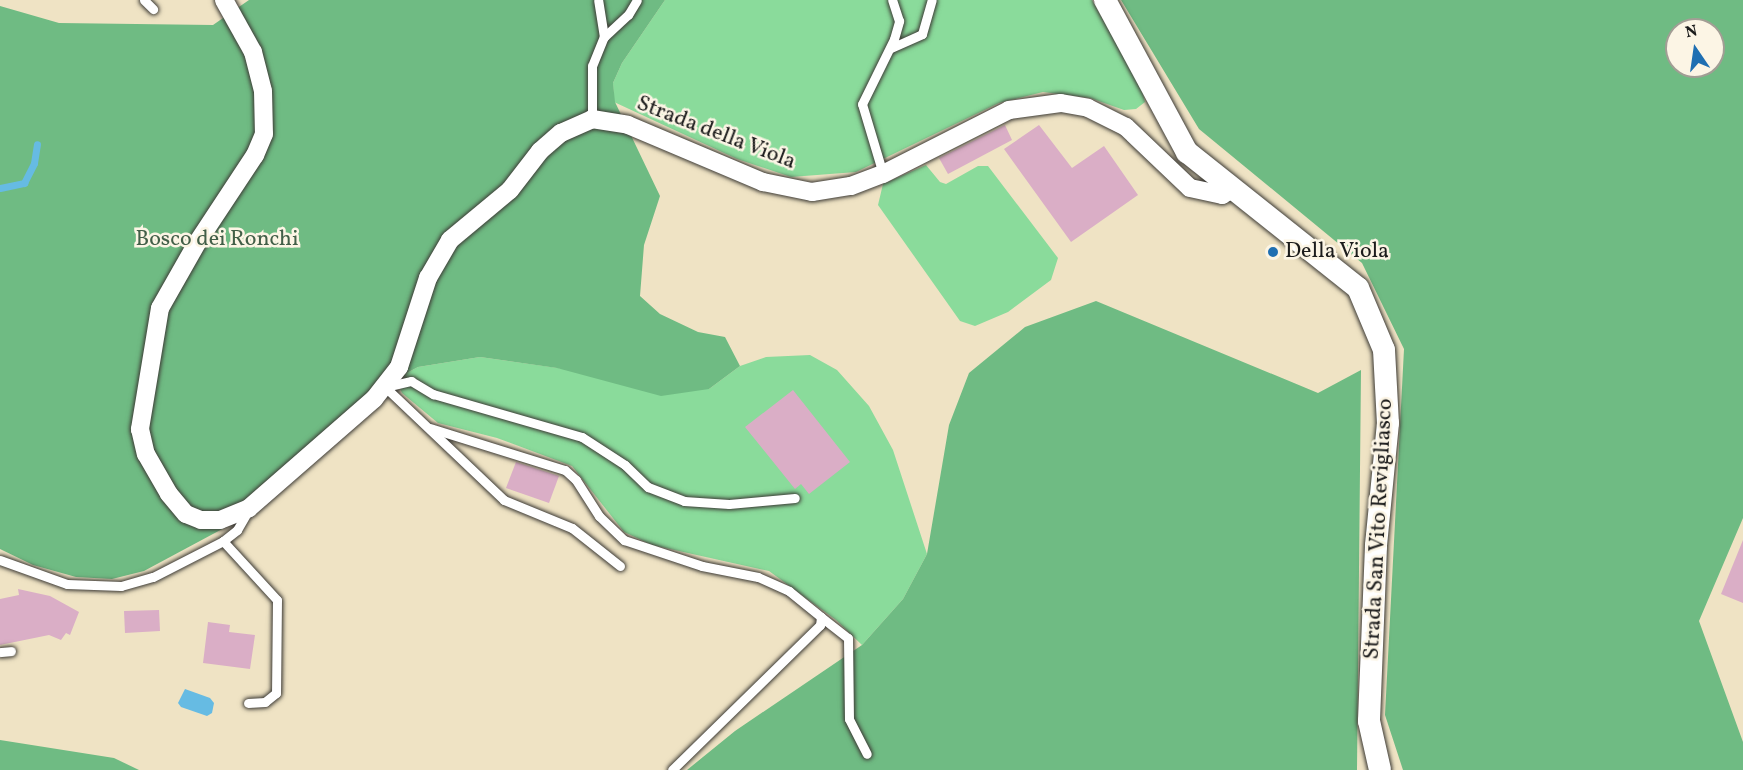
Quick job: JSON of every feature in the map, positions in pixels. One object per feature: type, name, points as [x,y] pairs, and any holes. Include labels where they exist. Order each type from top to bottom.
[{"type":"street","points":[[224,0],[237,17],[256,61],[263,91],[264,134],[255,155],[197,243],[160,308],[141,429],[156,474],[186,514],[201,520],[220,520],[249,508],[386,387],[399,368],[438,256],[464,225],[525,175],[540,151],[561,133],[592,119]]},
{"type":"street","name":"Strada San Vito Revigliasco","points":[[1105,0],[1175,137],[1204,168],[1233,188],[1358,288],[1384,350],[1388,423],[1376,546],[1369,721],[1380,770]]},
{"type":"street","name":"Strada della Viola","points":[[592,119],[628,124],[763,182],[789,189],[833,190],[883,174],[1009,110],[1061,103],[1088,108],[1126,127],[1190,188],[1222,195],[1233,188]]},
{"type":"lane","points":[[144,0],[153,9]]},
{"type":"lane","points":[[598,0],[604,37]]},
{"type":"lane","points":[[592,119],[592,66],[604,37],[628,15],[637,0]]},
{"type":"lane","points":[[883,174],[862,104],[891,48],[898,21],[892,0]]},
{"type":"lane","points":[[891,48],[922,34],[932,0]]},
{"type":"lane","points":[[386,387],[411,381],[433,394],[582,437],[625,465],[648,487],[684,501],[729,504],[795,498]]},
{"type":"lane","points":[[386,387],[504,500],[572,528],[620,566]]},
{"type":"lane","points":[[428,428],[565,470],[576,480],[599,516],[624,540],[702,566],[758,577],[789,591],[848,638],[849,719],[867,754]]},
{"type":"lane","points":[[0,560],[67,584],[121,586],[153,577],[223,541],[237,530],[249,508]]},
{"type":"lane","points":[[223,541],[277,600],[276,693],[265,702],[248,703]]},
{"type":"lane","points":[[672,770],[820,625],[821,617]]},
{"type":"lane","points":[[0,652],[11,651]]},
{"type":"green space","name":"Bosco dei Ronchi","points":[[249,0],[665,0],[622,63],[613,83],[615,102],[660,196],[644,245],[640,296],[660,314],[698,332],[725,337],[740,366],[709,389],[661,396],[557,368],[480,357],[418,367],[386,384],[257,489],[226,527],[144,571],[112,579],[76,577],[33,565],[0,549],[0,6],[59,23],[213,25]]},
{"type":"green space","points":[[665,0],[1092,0],[1142,89],[1145,102],[1136,109],[1124,110],[1090,98],[1043,92],[999,103],[856,172],[791,177],[737,159],[614,102],[613,83],[622,63]]},
{"type":"green space","points":[[1121,0],[1743,0],[1743,518],[1699,621],[1743,742],[1743,770],[1403,770],[1385,715],[1404,349],[1362,263],[1199,129]]},
{"type":"green space","points":[[926,165],[940,182],[946,184],[978,166],[988,166],[1058,258],[1051,280],[1008,312],[975,326],[960,321],[878,205],[883,184]]},
{"type":"green space","points":[[1096,301],[1318,393],[1361,370],[1357,770],[687,770],[735,731],[862,645],[903,599],[927,554],[949,425],[969,373],[1025,327]]},
{"type":"green space","points":[[810,355],[837,370],[869,406],[893,450],[927,554],[903,599],[862,645],[836,620],[769,571],[652,545],[624,532],[572,466],[497,438],[438,423],[402,393],[398,384],[405,374],[418,367],[480,357],[709,389],[740,366],[766,357]]},
{"type":"green space","points":[[0,740],[114,758],[139,770],[0,770]]},
{"type":"water","points":[[185,689],[210,698],[214,703],[212,713],[207,716],[181,707],[178,703]]},
{"type":"building","points":[[1005,125],[1012,140],[948,174],[939,158]]},
{"type":"building","points":[[1039,125],[1072,168],[1104,146],[1138,195],[1071,242],[1004,149]]},
{"type":"building","points":[[793,390],[850,462],[809,494],[801,484],[795,489],[745,427]]},
{"type":"building","points":[[516,462],[559,476],[549,503],[506,488]]},
{"type":"building","points":[[1743,540],[1743,603],[1721,594]]},
{"type":"building","points":[[18,589],[50,596],[79,612],[70,635],[66,633],[61,640],[49,635],[0,645],[0,599],[19,595]]},
{"type":"building","points":[[159,610],[160,631],[125,633],[124,611]]},
{"type":"building","points":[[208,622],[230,625],[229,632],[255,635],[250,669],[203,663]]},
{"type":"waterway","points":[[0,188],[24,183],[34,163],[37,144]]},
{"type":"place","name":"Della Viola","points":[[1273,252]]}]
